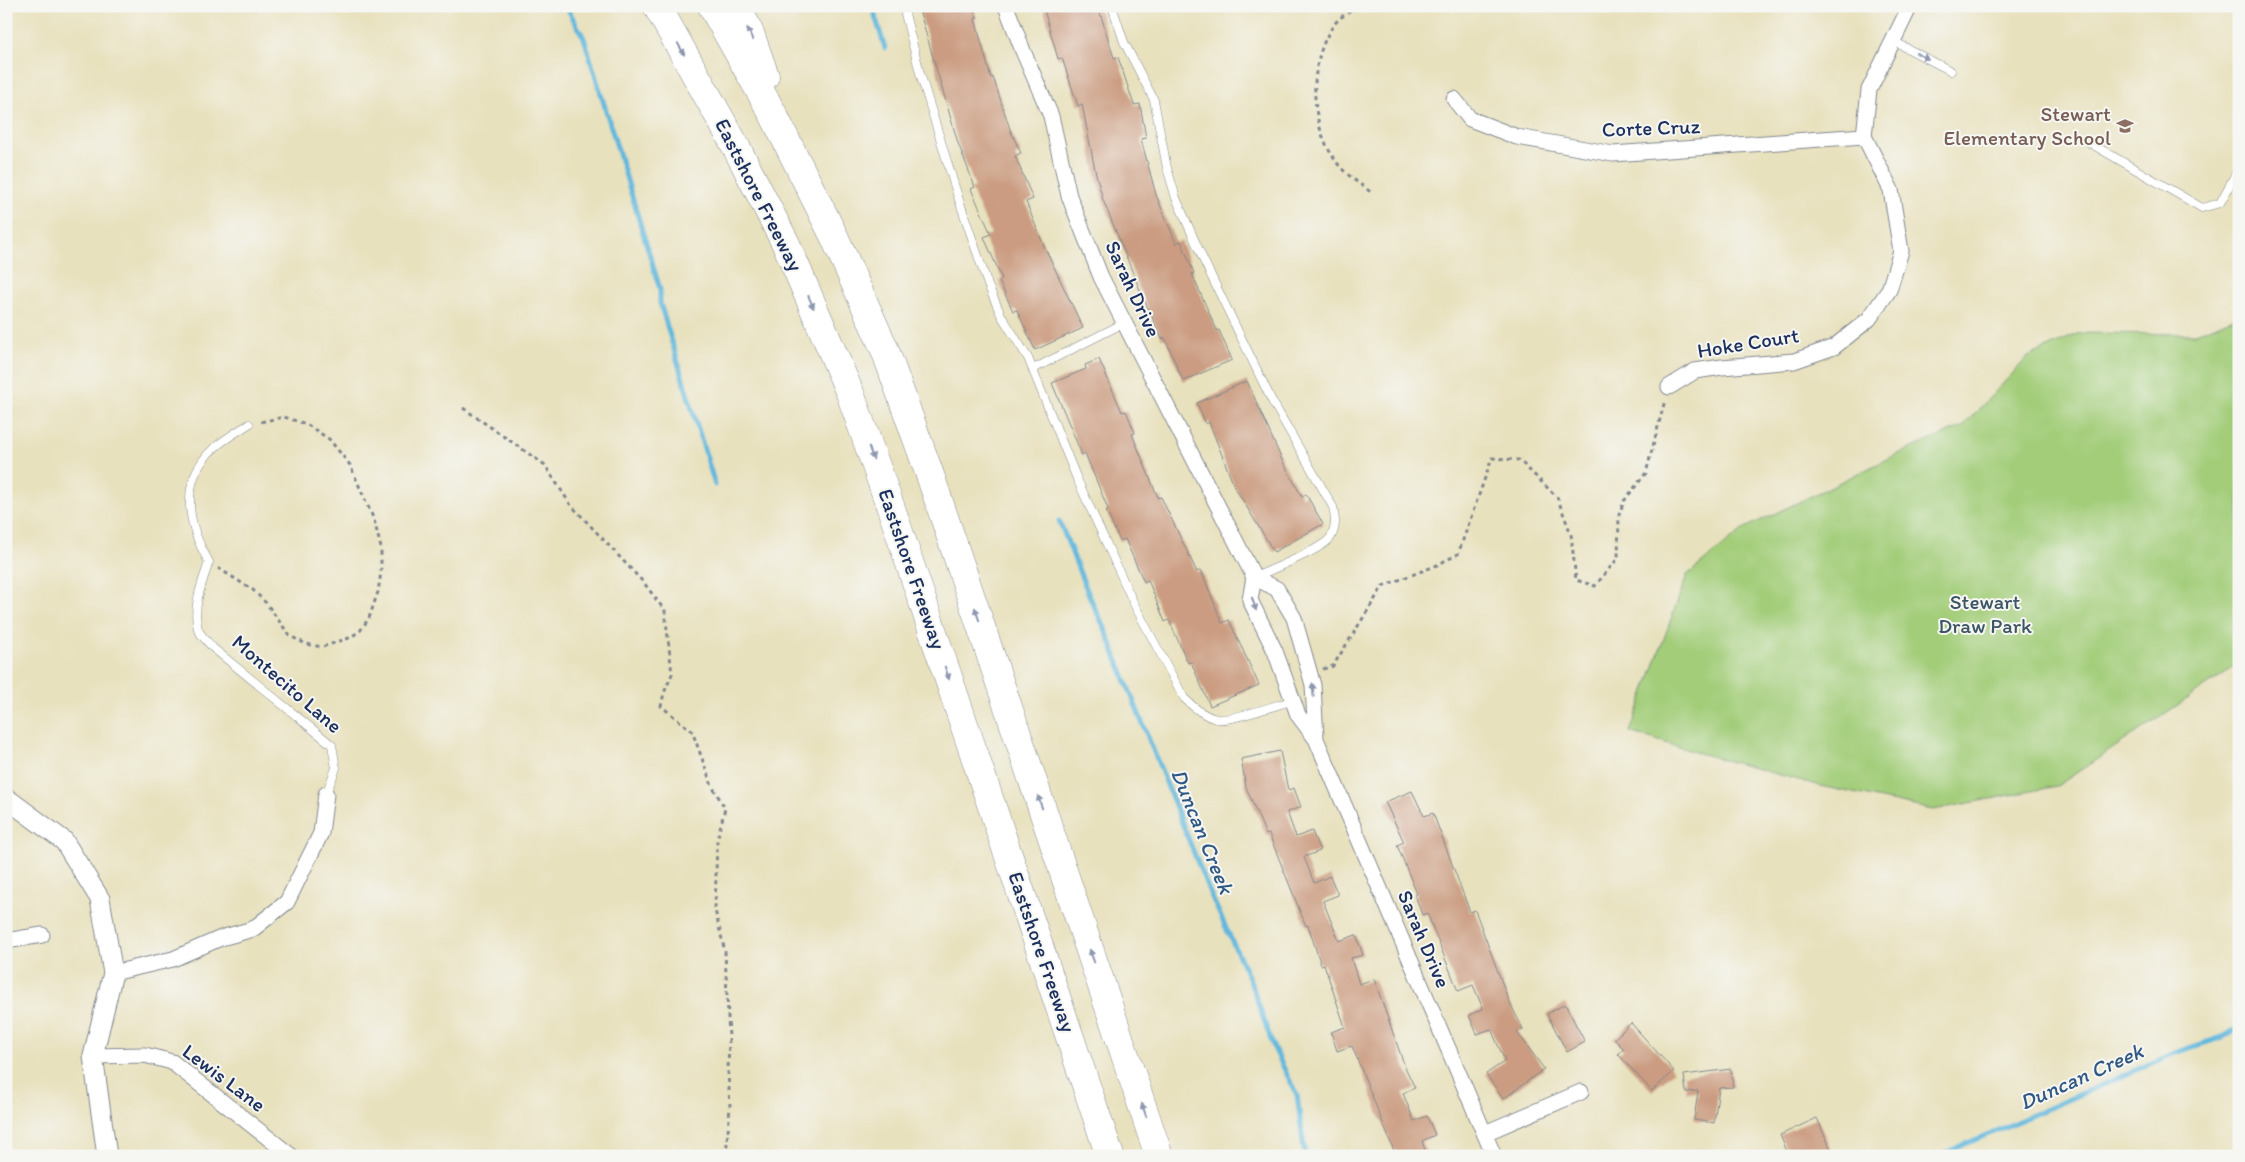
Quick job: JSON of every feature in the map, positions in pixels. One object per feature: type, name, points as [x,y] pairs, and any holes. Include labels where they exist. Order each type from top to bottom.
[{"type":"highway","name":"Eastshore Freeway","points":[[657,6],[735,145],[788,246],[850,393],[896,521],[1110,1156]]},
{"type":"highway","points":[[712,6],[773,114],[834,236],[885,350],[931,478],[1159,1156]]},
{"type":"highway","points":[[737,6],[766,76],[773,114]]},
{"type":"street","name":"Sarah Drive","points":[[1006,6],[1051,116],[1069,196],[1101,277],[1254,578],[1250,600],[1275,651],[1291,701],[1298,715],[1316,739],[1494,1156]]},
{"type":"street","points":[[1864,136],[1869,90],[1910,6]]},
{"type":"street","name":"Corte Cruz","points":[[1454,99],[1470,119],[1518,137],[1614,154],[1864,136]]},
{"type":"street","name":"Hoke Court","points":[[1669,387],[1694,371],[1794,361],[1834,347],[1869,319],[1888,290],[1901,251],[1891,190],[1864,136]]},
{"type":"street","name":"Sarah Drive","points":[[1254,578],[1277,589],[1294,618],[1314,685],[1316,739]]},
{"type":"street","name":"Montecito Lane","points":[[113,973],[173,959],[221,938],[253,929],[287,902],[321,833],[326,794]]},
{"type":"street","points":[[6,798],[64,841],[100,899],[113,973],[94,1056],[108,1156]]},
{"type":"street","points":[[6,941],[42,935]]},
{"type":"street","name":"Lewis Lane","points":[[94,1056],[145,1055],[172,1062],[291,1156]]},
{"type":"street","points":[[1485,1133],[1581,1092]]},
{"type":"lane","points":[[903,6],[923,83],[958,198],[988,285],[1001,315],[1033,369],[1077,479],[1135,606],[1184,698],[1194,708],[1217,720],[1291,701]]},
{"type":"lane","points":[[1112,6],[1124,42],[1154,100],[1167,168],[1176,198],[1198,248],[1271,399],[1333,507],[1336,522],[1330,539],[1311,551],[1254,578]]},
{"type":"lane","points":[[1893,41],[1951,71]]},
{"type":"lane","points":[[2090,143],[2202,208],[2220,203],[2239,168]]},
{"type":"lane","points":[[1033,369],[1124,323]]},
{"type":"lane","points":[[209,562],[197,542],[192,522],[190,501],[192,485],[198,468],[208,454],[249,424]]},
{"type":"lane","name":"Montecito Lane","points":[[209,562],[201,585],[196,609],[198,630],[213,648],[332,745],[336,768],[326,794]]},
{"type":"path","points":[[1356,6],[1333,25],[1318,57],[1314,104],[1324,142],[1338,165],[1373,194]]},
{"type":"path","points":[[1311,673],[1333,666],[1383,586],[1435,566],[1458,554],[1492,458],[1519,460],[1557,497],[1571,534],[1576,580],[1595,586],[1618,558],[1619,515],[1624,501],[1646,473],[1669,387]]},
{"type":"path","points":[[463,408],[545,465],[570,504],[644,583],[665,611],[672,674],[661,706],[692,731],[712,786],[725,808],[717,840],[715,910],[725,952],[729,1038],[730,1106],[726,1156]]},
{"type":"path","points":[[209,562],[253,590],[266,603],[290,636],[306,644],[322,647],[349,638],[360,631],[369,618],[378,592],[381,572],[381,548],[374,520],[350,465],[329,439],[306,424],[284,417],[249,424]]},
{"type":"green space","name":"Stewart Draw Park","points":[[2239,316],[2239,662],[2224,674],[2057,786],[1933,810],[1825,787],[1695,752],[1630,732],[1687,575],[1745,528],[1894,456],[1963,426],[2028,357],[2079,333],[2193,334]]},
{"type":"building","points":[[918,6],[973,6],[991,78],[993,77],[1011,132],[1021,153],[1015,156],[1033,199],[1026,202],[1044,246],[1083,328],[1035,350],[1017,310],[1013,311],[999,281],[1002,279],[984,237],[991,234],[971,189],[975,187],[958,143]]},
{"type":"building","points":[[1043,6],[1098,6],[1114,58],[1118,57],[1134,105],[1140,104],[1146,138],[1141,139],[1156,195],[1176,243],[1181,241],[1194,273],[1192,274],[1232,360],[1183,381],[1165,338],[1162,339],[1142,295],[1103,200],[1082,104],[1078,106],[1062,58],[1058,59]]},
{"type":"building","points":[[1099,359],[1122,412],[1126,411],[1135,433],[1132,434],[1158,498],[1161,497],[1197,572],[1201,570],[1222,623],[1229,620],[1259,685],[1210,706],[1191,662],[1188,663],[1169,620],[1165,622],[1148,580],[1144,582],[1125,539],[1120,541],[1106,511],[1108,509],[1085,453],[1082,455],[1052,383],[1086,369],[1085,365]]},
{"type":"building","points":[[1247,381],[1281,458],[1302,497],[1306,494],[1323,524],[1274,552],[1234,486],[1209,422],[1206,424],[1197,403]]},
{"type":"building","points":[[1280,751],[1288,790],[1294,788],[1301,807],[1287,812],[1296,837],[1312,831],[1320,851],[1304,857],[1314,883],[1330,876],[1338,895],[1323,901],[1339,941],[1356,935],[1363,955],[1351,958],[1359,984],[1374,979],[1405,1067],[1415,1088],[1403,1093],[1414,1121],[1427,1116],[1435,1135],[1422,1141],[1427,1156],[1396,1156],[1352,1046],[1337,1051],[1331,1032],[1345,1027],[1324,964],[1321,965],[1308,925],[1306,926],[1269,834],[1266,835],[1246,787],[1241,759]]},
{"type":"building","points":[[1412,791],[1424,816],[1433,813],[1470,912],[1475,910],[1508,999],[1523,1029],[1517,1032],[1544,1069],[1503,1099],[1486,1074],[1505,1061],[1491,1029],[1477,1034],[1469,1015],[1483,1009],[1473,985],[1458,991],[1427,913],[1422,915],[1415,895],[1417,894],[1397,845],[1404,842],[1385,802]]},
{"type":"building","points":[[1565,1004],[1585,1042],[1567,1052],[1547,1014]]},
{"type":"building","points":[[1631,1023],[1674,1071],[1652,1091],[1618,1054],[1624,1049],[1614,1039]]},
{"type":"building","points":[[1731,1069],[1733,1087],[1719,1088],[1714,1123],[1694,1120],[1698,1091],[1686,1092],[1684,1075]]},
{"type":"building","points":[[1817,1118],[1834,1156],[1789,1156],[1780,1135]]},
{"type":"waterway","points":[[566,6],[584,38],[660,289],[660,303],[715,485]]},
{"type":"waterway","name":"Duncan Creek","points":[[872,6],[885,48]]},
{"type":"waterway","name":"Duncan Creek","points":[[1059,521],[1104,626],[1209,891],[1250,980],[1273,1046],[1297,1095],[1305,1156]]},
{"type":"waterway","name":"Duncan Creek","points":[[1938,1156],[2177,1052],[2223,1037],[2239,1028]]},
{"type":"place","name":"Stewart Elementary School","points":[[2125,126]]}]
